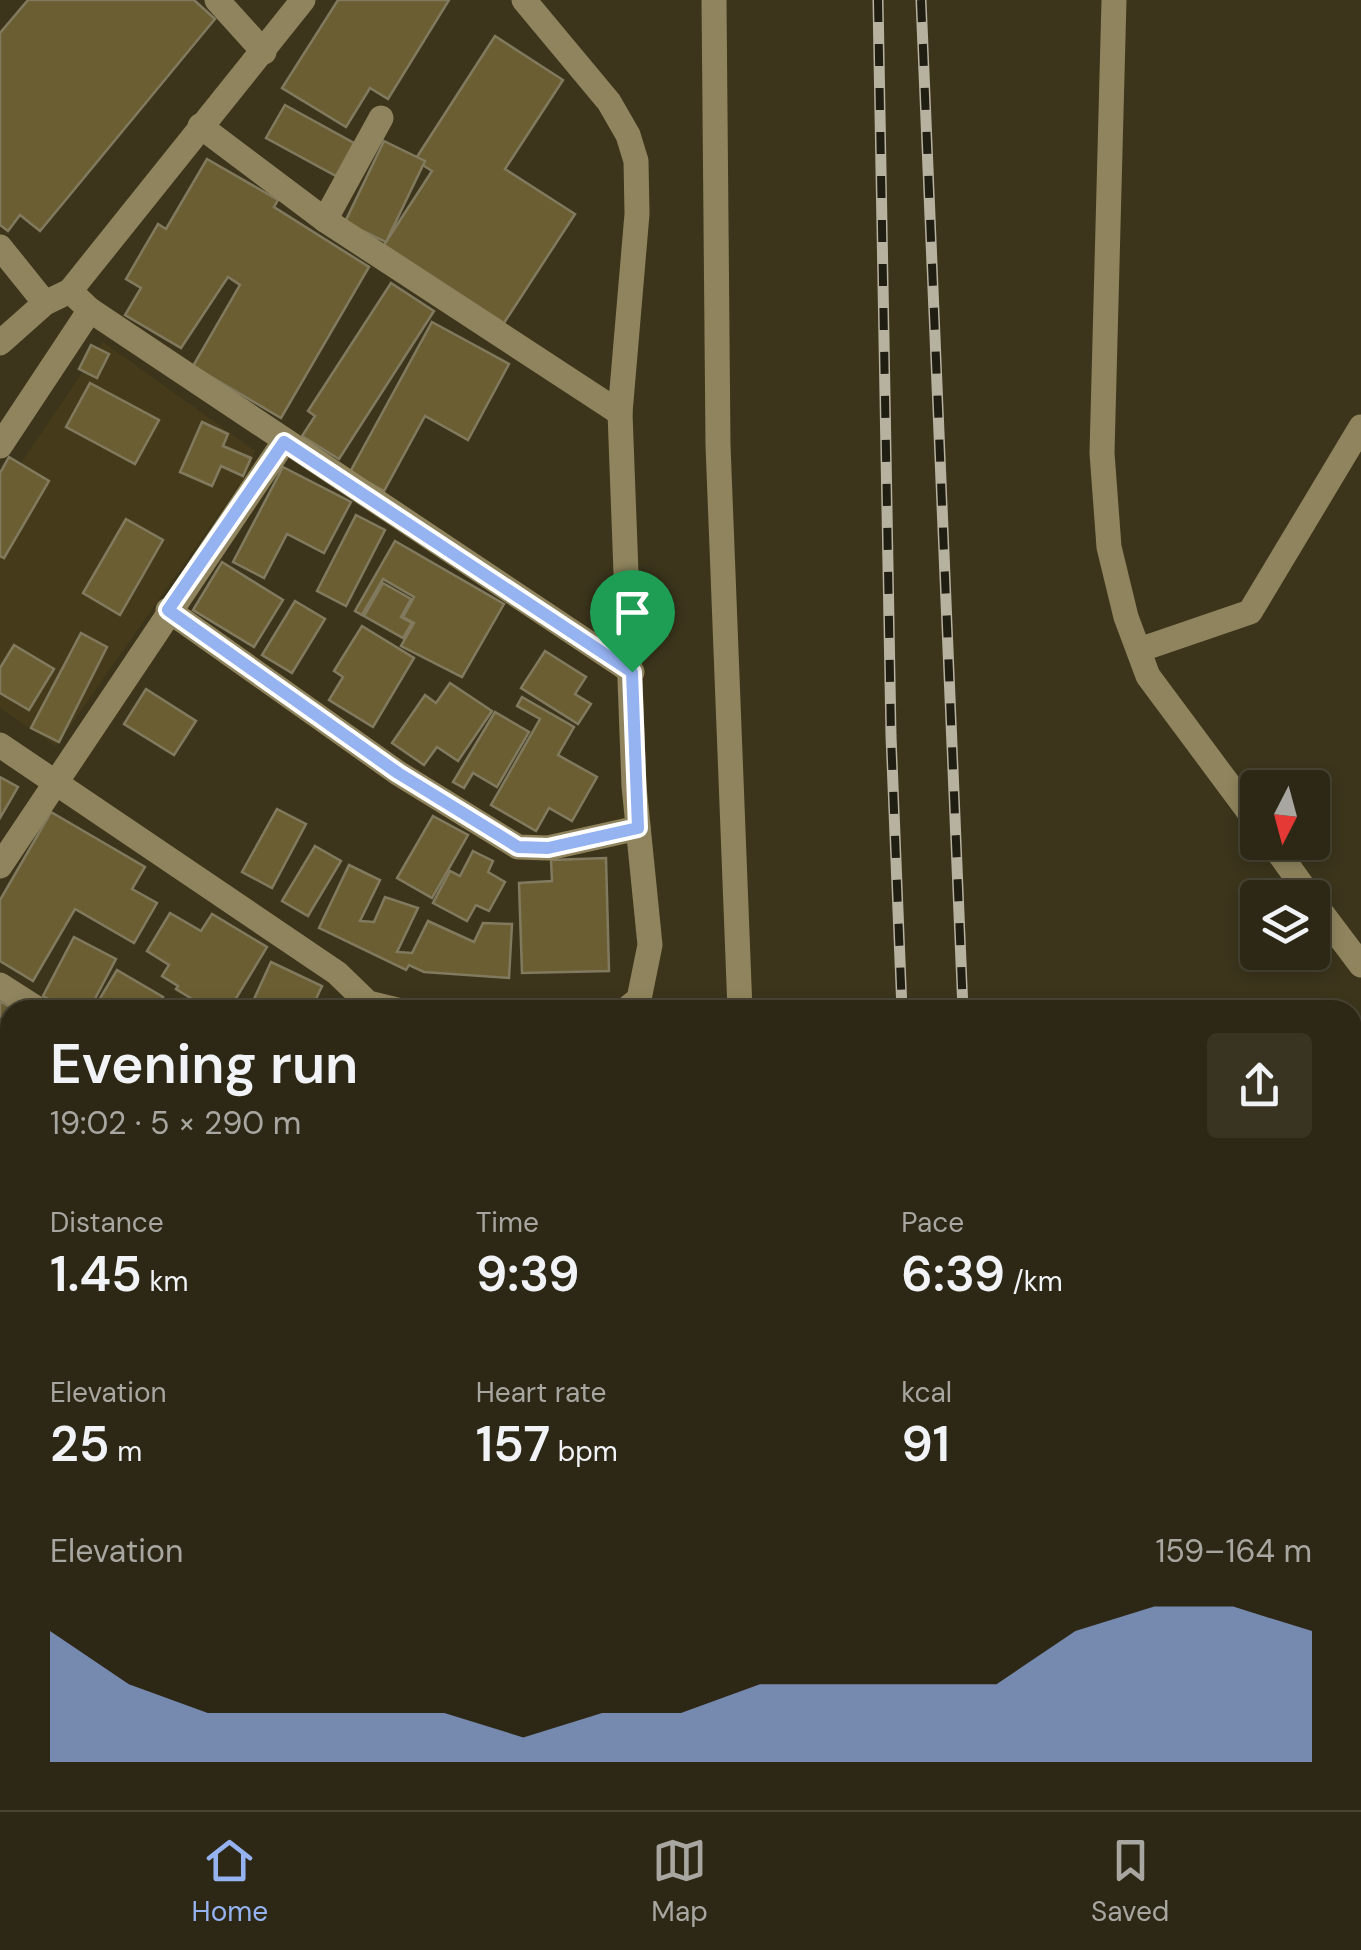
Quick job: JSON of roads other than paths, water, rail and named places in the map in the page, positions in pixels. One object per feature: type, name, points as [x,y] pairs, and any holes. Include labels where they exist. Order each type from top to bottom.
[{"type":"street","points":[[217,0],[264,52]]},
{"type":"street","points":[[0,342],[45,303],[70,291],[303,0]]},
{"type":"street","points":[[524,0],[610,102],[628,135],[636,161],[637,214],[620,413],[638,828],[650,945],[638,1000]]},
{"type":"street","points":[[714,0],[718,445],[740,1000]]},
{"type":"street","points":[[1114,0],[1102,453],[1109,547],[1148,676],[1240,800]]},
{"type":"street","points":[[325,220],[381,118]]},
{"type":"street","points":[[200,126],[325,220],[620,413]]},
{"type":"street","points":[[0,247],[45,303]]},
{"type":"street","points":[[70,291],[90,310],[284,442],[632,672]]},
{"type":"street","points":[[0,446],[90,310]]},
{"type":"street","points":[[1139,650],[1250,612],[1361,427]]},
{"type":"street","points":[[0,866],[284,442]]},
{"type":"street","points":[[168,610],[398,773],[518,847],[548,848],[638,828]]},
{"type":"street","points":[[0,744],[338,974],[359,1000]]},
{"type":"street","points":[[1330,923],[1361,965]]},
{"type":"street","points":[[0,985],[23,1000]]},
{"type":"railway","points":[[878,0],[891,736],[902,1000]]},
{"type":"railway","points":[[921,0],[963,1000]]}]
